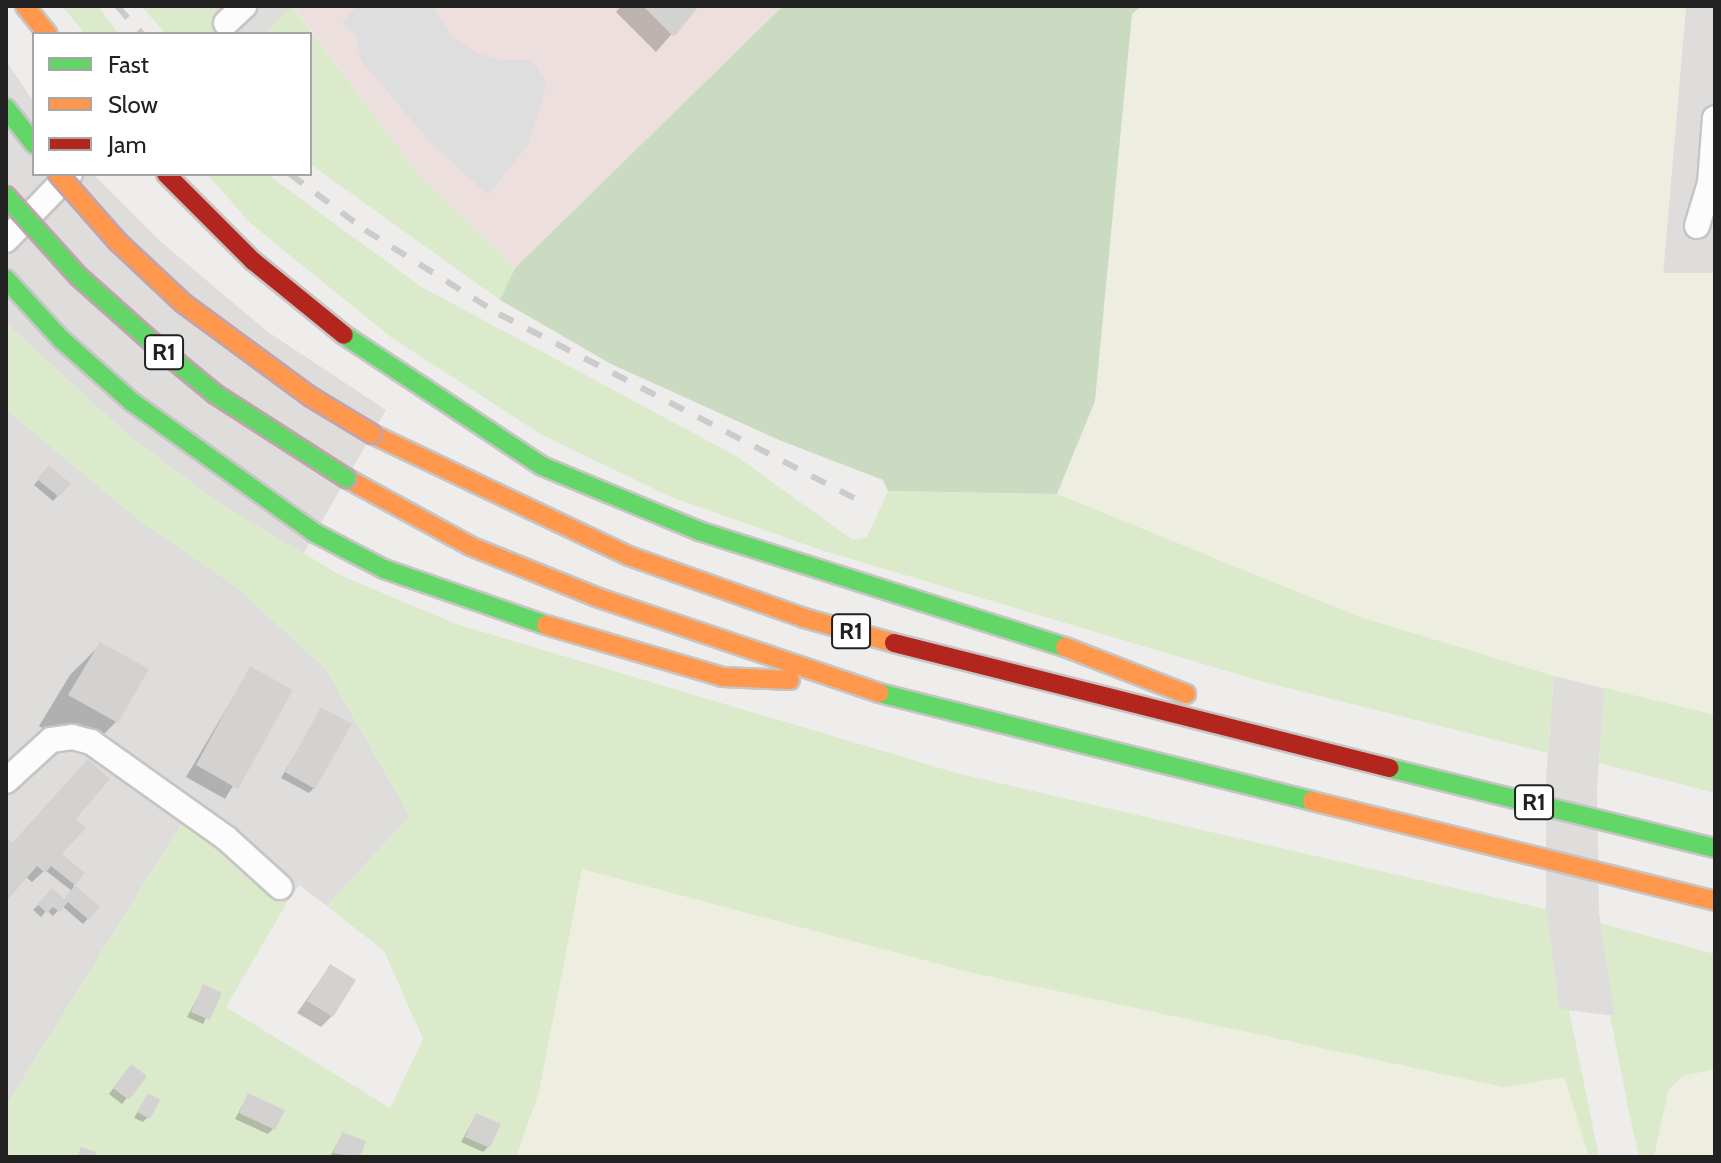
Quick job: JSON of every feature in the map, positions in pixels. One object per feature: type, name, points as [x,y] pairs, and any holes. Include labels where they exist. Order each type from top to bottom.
[{"type":"highway","points":[[25,6],[46,32]]},
{"type":"highway","points":[[6,108],[32,141]]},
{"type":"highway","name":"R1","points":[[60,176],[118,242],[183,303],[311,397],[372,434],[629,556],[804,618],[967,664],[1715,848]]},
{"type":"highway","points":[[168,176],[253,261],[316,314],[380,363],[542,466],[699,531],[1014,628],[1353,757]]},
{"type":"highway","name":"R1","points":[[6,196],[78,276],[215,394],[346,478],[484,551],[596,597],[840,683],[1715,901]]},
{"type":"highway","points":[[6,279],[61,339],[132,402],[315,533],[384,569],[496,611],[723,677],[840,683]]},
{"type":"street","points":[[226,23],[244,6]]},
{"type":"street","points":[[1697,226],[1710,183],[1715,118]]},
{"type":"street","points":[[6,240],[68,176]]},
{"type":"street","points":[[6,781],[51,740],[72,737],[91,742],[226,838],[280,887]]},
{"type":"shaded area","points":[[214,6],[293,6],[267,32],[225,32]]},
{"type":"shaded area","points":[[293,6],[783,6],[515,268],[419,175]]},
{"type":"shaded area","points":[[357,6],[433,6],[453,37],[476,53],[503,60],[532,60],[547,83],[529,144],[488,195],[429,141],[361,60],[356,36],[342,23]]},
{"type":"shaded area","points":[[1142,6],[1686,6],[1663,273],[1715,273],[1715,715],[1554,676],[1357,616],[1057,494],[1095,401],[1132,14]]},
{"type":"shaded area","points":[[1686,6],[1715,6],[1715,273],[1663,274]]},
{"type":"shaded area","points":[[6,61],[32,99],[32,176],[95,176],[161,242],[268,332],[386,410],[303,554],[217,502],[129,436],[6,323]]},
{"type":"shaded area","points":[[6,409],[144,524],[234,585],[326,669],[410,816],[327,906],[299,885],[288,901],[182,823],[6,1106]]},
{"type":"shaded area","points":[[1554,676],[1605,688],[1597,787],[1599,912],[1615,1016],[1559,1009],[1546,909],[1546,779]]},
{"type":"shaded area","points":[[581,869],[973,973],[1503,1087],[1564,1076],[1589,1157],[516,1157],[539,1092]]},
{"type":"shaded area","points":[[1715,1069],[1715,1157],[1654,1157],[1668,1091],[1683,1076]]},
{"type":"green space","points":[[62,6],[98,6],[118,32],[83,32]]},
{"type":"green space","points":[[141,6],[214,6],[225,32],[164,32]]},
{"type":"green space","points":[[292,6],[312,32],[267,32]]},
{"type":"green space","points":[[783,6],[1142,6],[1132,14],[1095,401],[1057,494],[888,491],[883,480],[779,440],[611,364],[500,300],[515,268]]},
{"type":"green space","points":[[312,33],[419,175],[515,268],[500,300],[312,165]]},
{"type":"green space","points":[[209,176],[270,176],[420,286],[736,456],[853,540],[867,537],[888,491],[1057,494],[1357,616],[1554,676],[1548,753],[1260,681],[821,550],[671,497],[542,435],[392,338],[250,223]]},
{"type":"green space","points":[[6,323],[129,436],[217,502],[340,575],[456,624],[960,774],[1546,909],[1559,1009],[1569,1010],[1599,1157],[1589,1157],[1564,1077],[1503,1087],[973,973],[582,869],[539,1092],[516,1157],[6,1157],[6,1106],[182,823],[288,901],[226,1007],[390,1108],[423,1039],[384,951],[327,906],[410,816],[326,669],[234,585],[144,524],[6,409]]},
{"type":"green space","points":[[1605,688],[1715,715],[1715,793],[1599,763]]},
{"type":"green space","points":[[1600,923],[1715,954],[1715,1069],[1683,1076],[1668,1091],[1654,1157],[1639,1157],[1610,1016],[1615,1016]]},
{"type":"building","points":[[643,6],[699,6],[674,37]]},
{"type":"building","points":[[49,465],[71,484],[59,497],[37,479]]},
{"type":"building","points":[[100,642],[149,669],[118,723],[68,695]]},
{"type":"building","points":[[250,666],[293,690],[238,789],[196,765]]},
{"type":"building","points":[[321,707],[352,724],[315,789],[285,772]]},
{"type":"building","points":[[88,759],[110,779],[76,819],[86,828],[62,854],[85,873],[75,885],[51,866],[45,873],[37,866],[6,902],[6,837],[12,843]]},
{"type":"building","points":[[75,885],[100,907],[89,920],[68,902],[60,912],[53,907],[47,913],[37,904],[52,888],[64,899]]},
{"type":"building","points":[[330,964],[356,980],[333,1017],[307,1001]]},
{"type":"building","points":[[203,984],[222,993],[210,1020],[191,1012]]},
{"type":"building","points":[[131,1064],[147,1076],[129,1100],[113,1088]]},
{"type":"building","points":[[148,1093],[160,1100],[150,1119],[137,1112]]},
{"type":"building","points":[[248,1093],[285,1110],[275,1130],[239,1113]]},
{"type":"building","points":[[476,1113],[501,1124],[490,1148],[465,1137]]},
{"type":"building","points":[[342,1132],[366,1141],[360,1157],[333,1153]]},
{"type":"building","points":[[81,1147],[96,1152],[95,1157],[77,1157]]},
{"type":"railway","points":[[117,6],[140,32]]},
{"type":"railway","points":[[293,176],[365,230],[499,314],[868,505]]},
{"type":"traffic: fast","points":[[6,108],[32,141]]},
{"type":"traffic: fast","points":[[6,196],[78,276],[152,342],[215,394],[346,478]]},
{"type":"traffic: fast","points":[[6,279],[61,339],[132,402],[315,533],[384,569],[546,625]]},
{"type":"traffic: fast","points":[[344,335],[542,466],[699,531],[1065,647]]},
{"type":"traffic: fast","points":[[879,693],[1312,801]]},
{"type":"traffic: fast","points":[[1389,768],[1715,848]]},
{"type":"traffic: slow","points":[[25,6],[46,32]]},
{"type":"traffic: slow","points":[[60,176],[118,242],[183,303],[311,397],[372,434]]},
{"type":"traffic: slow","points":[[372,434],[629,556],[804,618],[894,643]]},
{"type":"traffic: slow","points":[[346,478],[470,546],[596,597],[879,693]]},
{"type":"traffic: slow","points":[[546,625],[723,677],[790,680]]},
{"type":"traffic: slow","points":[[1065,647],[1186,694]]},
{"type":"traffic: slow","points":[[1312,801],[1715,901]]},
{"type":"traffic: jam","points":[[168,176],[253,261],[344,335]]},
{"type":"traffic: jam","points":[[894,643],[1389,768]]}]
